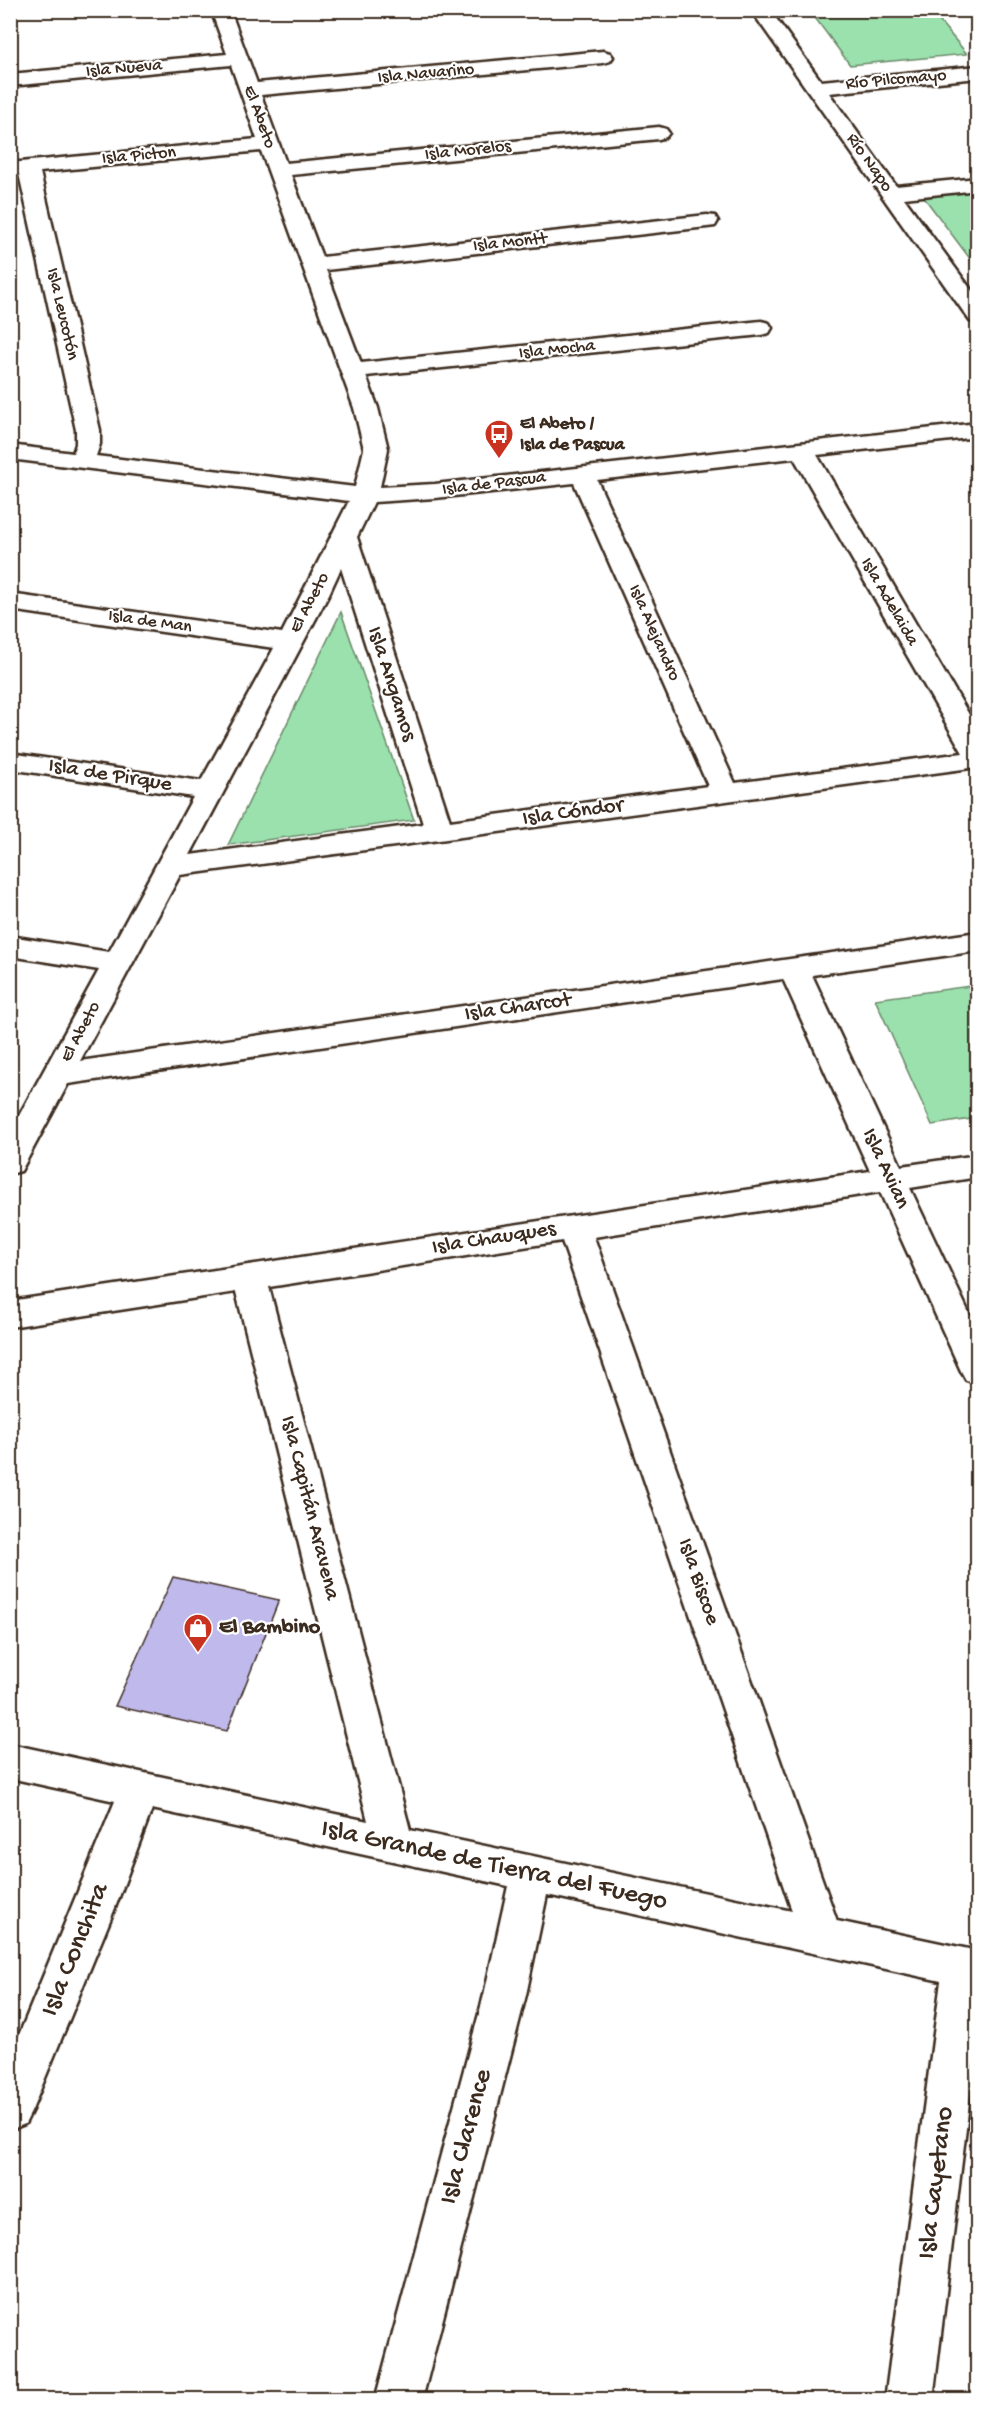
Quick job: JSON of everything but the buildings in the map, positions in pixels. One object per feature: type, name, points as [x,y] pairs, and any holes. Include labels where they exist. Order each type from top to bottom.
[{"type":"street","name":"El Abeto","points":[[10,1163],[290,642],[365,495],[373,471],[376,449],[366,408],[220,10]]},
{"type":"street","name":"Río Napo","points":[[760,10],[977,314]]},
{"type":"street","name":"Isla Navarino","points":[[249,90],[603,57]]},
{"type":"street","name":"Isla Nueva","points":[[11,79],[237,59]]},
{"type":"street","name":"Río Pilcomayo","points":[[815,88],[978,72]]},
{"type":"street","name":"Isla Morelos","points":[[278,170],[659,133]]},
{"type":"street","name":"Isla Picton","points":[[20,168],[268,144]]},
{"type":"street","name":"Isla Leucotón","points":[[20,168],[88,430],[88,444],[82,461]]},
{"type":"street","points":[[890,194],[978,184]]},
{"type":"street","name":"Isla Montt","points":[[313,265],[707,221]]},
{"type":"street","name":"Isla Mocha","points":[[352,371],[761,328]]},
{"type":"street","name":"Isla de Pascua","points":[[10,452],[301,490],[365,495],[435,491],[978,429]]},
{"type":"street","name":"Isla Adelaida","points":[[801,449],[978,757]]},
{"type":"street","name":"Isla Alejandro","points":[[582,474],[725,793]]},
{"type":"street","name":"Isla Angamos","points":[[344,537],[438,831]]},
{"type":"street","name":"Isla de Man","points":[[10,602],[290,642]]},
{"type":"street","name":"Isla Cóndor","points":[[169,867],[978,757]]},
{"type":"street","name":"Isla de Pirque","points":[[10,761],[210,791]]},
{"type":"street","name":"Isla Charcot","points":[[58,1075],[978,940]]},
{"type":"street","points":[[10,946],[117,963]]},
{"type":"street","name":"Isla Avian","points":[[793,967],[978,1371]]},
{"type":"street","name":"Isla Chauques","points":[[10,1314],[978,1166]]},
{"type":"street","name":"Isla Biscoe","points":[[574,1227],[822,1936]]},
{"type":"street","name":"Isla Capitán Aravena","points":[[249,1276],[394,1845]]},
{"type":"street","name":"Isla Grande de Tierra del Fuego","points":[[10,1761],[971,1969]]},
{"type":"street","name":"Isla Conchita","points":[[10,2110],[94,1908],[140,1789]]},
{"type":"street","name":"Isla Clarence","points":[[398,2400],[505,1995],[531,1874]]},
{"type":"street","name":"Isla Cayetano","points":[[909,2400],[971,1969]]},
{"type":"green space","points":[[810,11],[931,11],[967,54],[850,65]]},
{"type":"green space","points":[[977,190],[977,268],[923,196]]},
{"type":"green space","points":[[341,612],[414,820],[228,845]]},
{"type":"green space","points":[[977,985],[977,1118],[932,1125],[875,999]]},
{"type":"place","name":"El Abeto / Isla de Pascua","points":[[499,460]]},
{"type":"place","name":"El Bambino","points":[[198,1654]]}]
